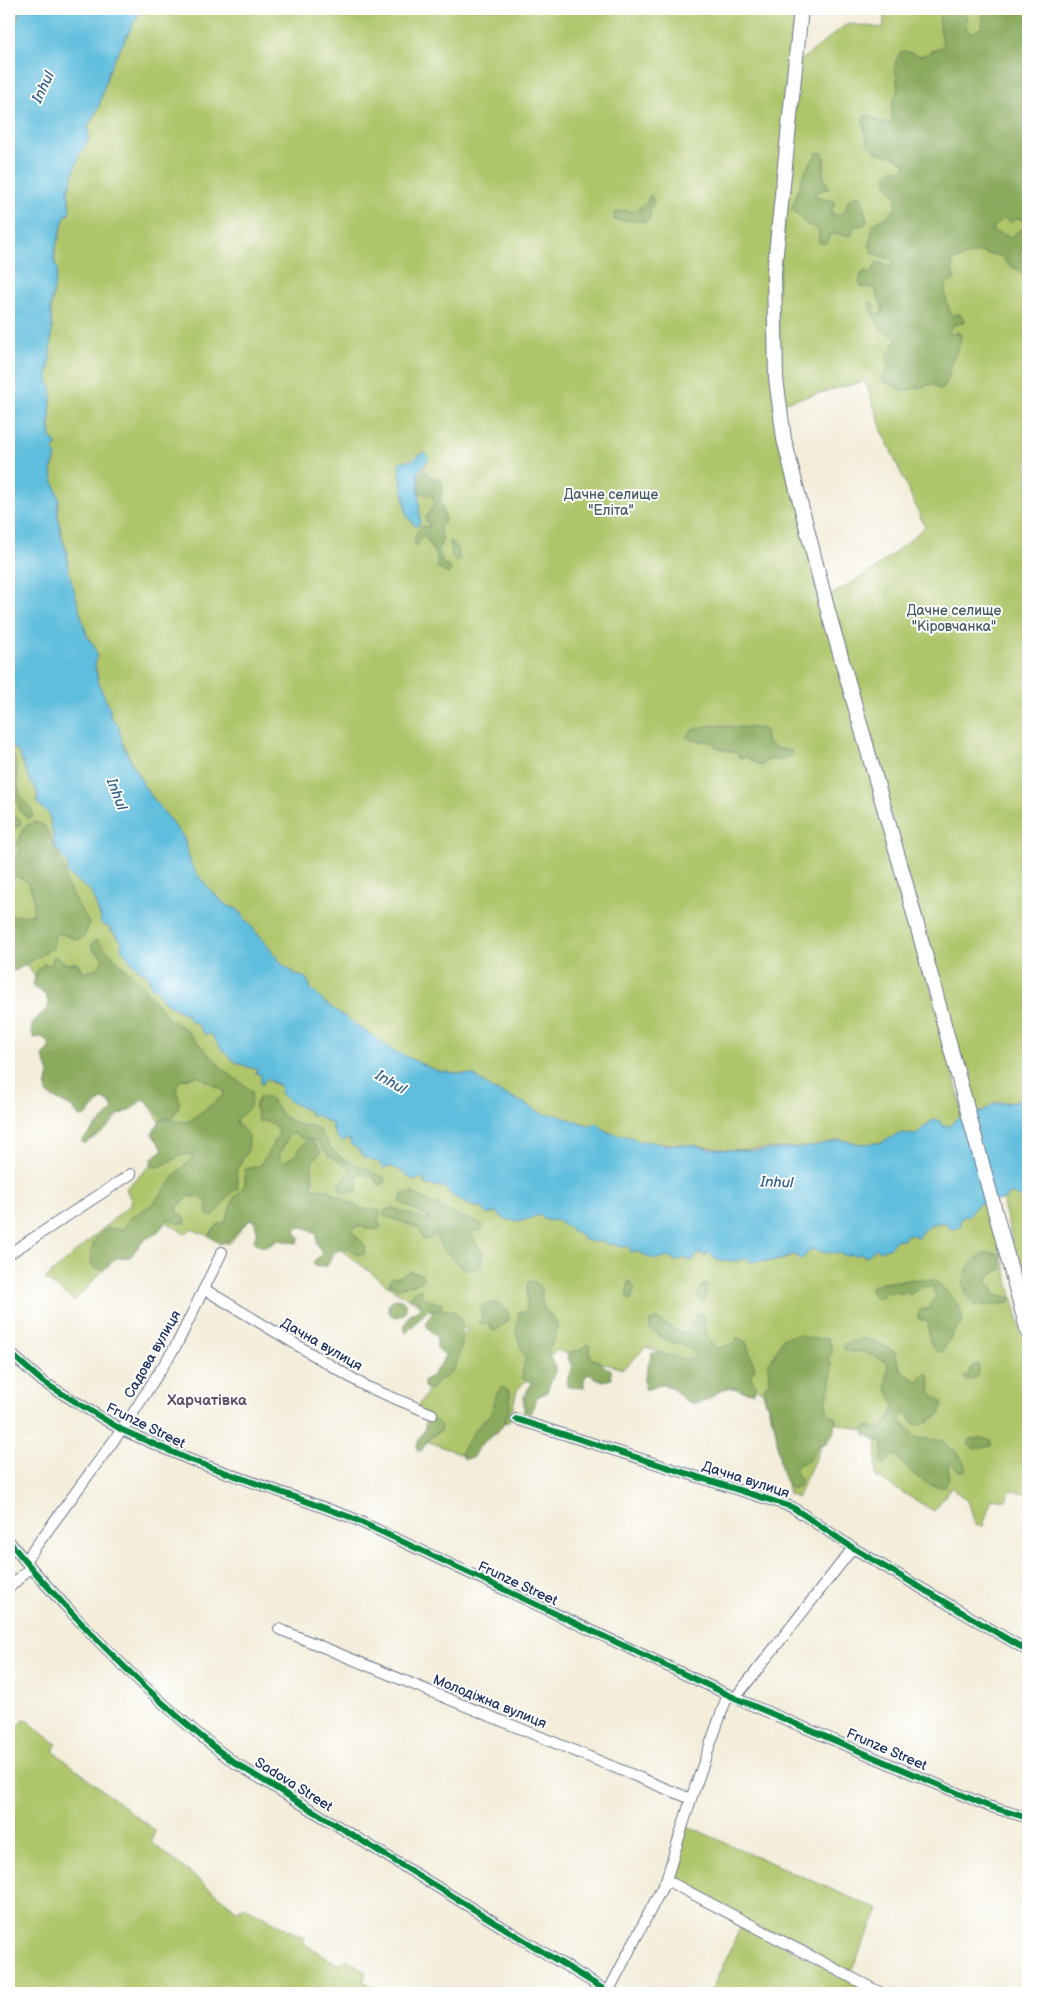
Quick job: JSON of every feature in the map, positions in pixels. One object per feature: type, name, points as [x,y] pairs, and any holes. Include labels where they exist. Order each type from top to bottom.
[{"type":"highway","points":[[801,9],[774,273],[776,378],[783,432],[805,527],[833,632],[906,881],[1028,1332]]},
{"type":"street","points":[[9,1254],[131,1174]]},
{"type":"street","name":"Садова вулиця","points":[[9,1588],[122,1430],[177,1344],[222,1252]]},
{"type":"street","name":"Дачна вулиця","points":[[204,1289],[365,1386],[432,1414]]},
{"type":"street","name":"Frunze Street","points":[[9,1352],[43,1382],[122,1430],[188,1459],[350,1516],[536,1606],[732,1696],[988,1806],[1028,1818]]},
{"type":"street","name":"Дачна вулиця","points":[[516,1419],[792,1507],[853,1548],[1028,1651]]},
{"type":"street","name":"Sadova Street","points":[[9,1541],[27,1565],[124,1667],[202,1739],[236,1763],[609,1992]]},
{"type":"street","points":[[609,1992],[666,1880],[691,1799],[732,1696],[853,1548]]},
{"type":"street","name":"Молодіжна вулиця","points":[[279,1629],[691,1799]]},
{"type":"street","points":[[666,1880],[881,1993]]},
{"type":"green space","points":[[9,9],[22,9],[9,36]]},
{"type":"green space","name":"Дачне селище \"Еліта\"","points":[[141,9],[797,9],[772,377],[964,1116],[951,1126],[942,1126],[940,1121],[930,1122],[915,1135],[904,1133],[880,1143],[860,1144],[840,1140],[810,1147],[728,1150],[693,1145],[639,1142],[629,1137],[615,1136],[600,1127],[543,1114],[514,1098],[493,1090],[473,1075],[437,1071],[392,1050],[365,1032],[325,1003],[311,989],[308,981],[283,965],[237,909],[226,905],[196,873],[190,862],[184,838],[145,788],[120,738],[118,725],[110,716],[110,709],[98,682],[92,644],[80,618],[68,569],[67,553],[58,519],[59,500],[51,471],[55,460],[53,450],[56,447],[55,441],[51,438],[49,399],[52,391],[48,380],[52,326],[50,317],[57,267],[55,256],[59,235],[70,206],[68,191],[79,155],[88,140],[88,126],[98,109],[109,70]],"holes":[[[418,454],[428,461],[418,472],[419,526],[407,516],[400,473],[409,461]]]},
{"type":"green space","name":"Дачне селище \"Кіровчанка\"","points":[[885,9],[1028,9],[1028,1090],[1017,1102],[996,1102],[983,1112],[976,1113],[828,597],[876,568],[925,527],[883,433],[865,381],[782,403],[777,301],[799,62],[844,26],[850,24],[883,28]]},
{"type":"green space","points":[[948,9],[962,9],[966,16],[967,30],[972,33],[982,27],[984,9],[1028,9],[1028,222],[1017,218],[1010,222],[1003,218],[991,231],[1010,237],[1028,227],[1028,245],[1021,250],[1020,256],[1027,270],[1026,273],[1022,274],[1018,269],[1010,267],[1001,256],[978,252],[953,261],[952,269],[955,279],[946,284],[945,295],[951,316],[960,314],[964,320],[963,323],[955,324],[949,330],[951,335],[956,332],[960,334],[960,338],[947,381],[943,388],[939,390],[933,384],[903,391],[882,380],[882,376],[889,369],[887,355],[893,349],[896,338],[882,330],[870,311],[869,302],[873,303],[876,314],[881,314],[883,309],[874,288],[862,287],[859,283],[862,273],[866,271],[872,272],[877,262],[890,266],[894,265],[892,260],[873,253],[869,245],[873,225],[890,214],[895,206],[896,195],[887,184],[887,174],[892,169],[903,170],[906,166],[905,163],[893,156],[876,152],[868,144],[863,120],[864,116],[869,115],[881,123],[892,123],[892,104],[898,89],[895,65],[899,54],[904,51],[922,56],[943,46],[939,21],[943,13]]},
{"type":"green space","points":[[822,152],[825,158],[823,175],[829,188],[816,192],[815,197],[834,201],[835,205],[831,210],[834,216],[845,212],[851,198],[861,196],[867,221],[864,225],[853,227],[852,235],[829,235],[828,241],[824,244],[819,242],[817,228],[807,225],[792,209],[803,175],[817,153]]},
{"type":"green space","points":[[650,195],[654,200],[650,210],[650,218],[647,221],[614,220],[615,213],[623,210],[632,212],[646,204]]},
{"type":"green space","points":[[424,469],[431,478],[441,479],[443,484],[440,501],[445,518],[444,523],[439,528],[443,540],[438,549],[443,563],[451,569],[448,574],[438,568],[437,558],[426,537],[422,537],[417,546],[414,543],[417,531],[422,526],[430,527],[425,519],[435,503],[431,495],[419,493],[419,477]]},
{"type":"green space","points":[[450,541],[455,545],[460,559],[457,562],[452,558]]},
{"type":"green space","points":[[712,725],[764,729],[767,743],[775,748],[790,750],[793,754],[783,760],[768,760],[761,766],[746,757],[740,758],[736,753],[717,748],[712,742],[693,740],[686,737],[692,730]]},
{"type":"green space","points":[[9,730],[12,738],[10,746],[18,751],[38,795],[36,801],[49,814],[55,846],[68,865],[67,873],[91,891],[101,920],[123,943],[121,948],[139,970],[147,974],[151,987],[159,991],[170,1007],[183,1013],[186,1012],[187,1017],[199,1025],[200,1029],[206,1034],[212,1034],[234,1062],[257,1069],[256,1073],[261,1075],[262,1085],[265,1079],[281,1087],[281,1093],[284,1097],[310,1112],[310,1115],[314,1114],[331,1123],[335,1135],[342,1142],[346,1139],[350,1141],[364,1156],[400,1170],[414,1178],[422,1177],[426,1185],[444,1187],[454,1197],[471,1206],[496,1212],[506,1220],[520,1220],[539,1215],[548,1220],[561,1221],[563,1225],[568,1226],[584,1239],[620,1244],[622,1247],[628,1245],[643,1254],[653,1257],[671,1257],[674,1261],[682,1257],[688,1261],[694,1260],[696,1255],[701,1253],[704,1255],[707,1251],[716,1260],[747,1258],[753,1262],[756,1259],[770,1261],[786,1259],[793,1254],[801,1260],[809,1251],[814,1249],[847,1256],[863,1254],[864,1257],[876,1248],[879,1250],[890,1247],[897,1239],[903,1240],[906,1234],[909,1236],[912,1234],[917,1238],[922,1231],[933,1224],[946,1223],[949,1228],[957,1228],[961,1225],[959,1222],[962,1217],[968,1216],[978,1204],[988,1202],[1028,1358],[1028,1493],[1010,1491],[1006,1500],[992,1498],[983,1526],[975,1525],[969,1503],[951,1487],[934,1511],[876,1477],[877,1434],[832,1422],[797,1498],[789,1494],[774,1424],[762,1391],[646,1347],[623,1369],[556,1350],[517,1390],[509,1422],[496,1424],[470,1458],[422,1439],[427,1418],[413,1412],[449,1363],[467,1330],[395,1291],[319,1233],[297,1222],[257,1219],[248,1221],[229,1244],[191,1229],[185,1234],[156,1215],[74,1301],[45,1279],[132,1203],[126,1188],[174,1144],[144,1097],[121,1115],[103,1097],[62,1043],[55,1005],[9,940],[9,850],[16,846],[9,826]]},
{"type":"green space","points":[[13,754],[20,793],[33,813],[33,816],[29,819],[20,809],[14,792],[9,758],[9,755]]},
{"type":"green space","points":[[14,816],[20,819],[20,825],[9,830],[9,818]]},
{"type":"green space","points":[[34,822],[44,825],[47,830],[64,869],[67,886],[89,923],[85,936],[78,940],[62,934],[55,934],[53,948],[15,971],[9,968],[9,916],[32,915],[33,900],[31,889],[25,881],[20,877],[9,876],[9,862],[19,854],[18,842],[24,827]]},
{"type":"green space","points":[[97,940],[142,985],[168,1018],[185,1029],[225,1071],[252,1091],[251,1102],[247,1111],[236,1120],[249,1136],[248,1150],[236,1171],[238,1188],[230,1194],[213,1216],[208,1216],[206,1212],[207,1202],[204,1199],[190,1196],[176,1208],[178,1213],[185,1218],[186,1223],[178,1223],[168,1219],[157,1233],[144,1240],[130,1257],[116,1258],[104,1270],[93,1268],[92,1263],[93,1246],[98,1235],[107,1229],[124,1228],[129,1219],[153,1204],[180,1170],[193,1158],[191,1155],[181,1156],[164,1165],[155,1167],[151,1163],[152,1158],[163,1149],[152,1134],[161,1119],[188,1122],[223,1096],[224,1091],[198,1076],[180,1080],[177,1085],[179,1105],[172,1118],[163,1117],[150,1104],[142,1100],[130,1110],[121,1113],[103,1132],[84,1144],[81,1141],[113,1110],[109,1101],[102,1099],[86,1116],[79,1117],[73,1108],[48,1095],[46,1088],[49,1073],[43,1057],[50,1045],[42,1037],[34,1038],[32,1027],[36,1019],[49,1005],[46,996],[33,985],[37,970],[44,964],[51,965],[54,956],[67,964],[78,963],[83,973],[99,967],[103,959],[101,955],[93,950],[91,944]]},
{"type":"green space","points":[[260,1096],[271,1099],[283,1116],[299,1125],[313,1126],[320,1131],[330,1148],[342,1158],[385,1178],[384,1183],[379,1186],[375,1178],[364,1174],[357,1178],[357,1191],[345,1194],[341,1192],[338,1186],[351,1172],[348,1167],[328,1155],[317,1141],[301,1138],[295,1133],[289,1135],[279,1155],[284,1162],[295,1155],[305,1142],[313,1142],[321,1152],[313,1161],[311,1188],[327,1189],[362,1209],[379,1210],[381,1214],[378,1219],[381,1226],[378,1230],[357,1226],[352,1230],[365,1247],[366,1250],[363,1255],[356,1254],[349,1248],[344,1249],[337,1251],[331,1257],[327,1266],[316,1267],[313,1262],[322,1254],[317,1243],[317,1234],[307,1228],[297,1227],[295,1232],[300,1237],[297,1243],[278,1240],[269,1246],[260,1246],[254,1241],[257,1231],[254,1219],[245,1224],[234,1236],[225,1242],[220,1244],[210,1237],[211,1232],[215,1228],[225,1222],[234,1198],[245,1185],[245,1169],[260,1166],[279,1134],[274,1125],[258,1121],[255,1106]]},
{"type":"green space","points":[[1028,1192],[1028,1307],[1002,1199],[1006,1199],[1010,1193],[1022,1195]]},
{"type":"green space","points":[[413,1193],[452,1213],[482,1224],[482,1230],[470,1233],[482,1252],[481,1267],[474,1270],[467,1269],[456,1262],[442,1248],[436,1235],[430,1239],[422,1239],[418,1228],[384,1216],[384,1211],[392,1208],[430,1221],[426,1216],[400,1202],[402,1194]]},
{"type":"green space","points":[[986,1253],[997,1253],[1000,1256],[1002,1269],[990,1275],[986,1282],[992,1287],[994,1295],[1011,1297],[1010,1303],[975,1306],[965,1292],[964,1276],[967,1269],[978,1257]]},
{"type":"green space","points":[[410,1271],[421,1274],[424,1279],[419,1283],[398,1289],[389,1284],[391,1278],[400,1277]]},
{"type":"green space","points":[[916,1279],[934,1280],[954,1299],[961,1311],[962,1324],[956,1328],[943,1351],[938,1352],[934,1349],[929,1339],[928,1322],[919,1319],[918,1315],[921,1309],[928,1309],[936,1296],[932,1286],[922,1286],[911,1294],[887,1292],[880,1298],[876,1298],[871,1293],[871,1287],[881,1283]]},
{"type":"green space","points":[[530,1281],[539,1285],[543,1305],[555,1320],[557,1332],[548,1351],[555,1366],[555,1372],[546,1393],[537,1397],[533,1410],[528,1414],[524,1412],[524,1396],[532,1383],[522,1378],[525,1359],[516,1333],[519,1312],[527,1312],[527,1284]]},
{"type":"green space","points":[[630,1281],[635,1289],[630,1301],[627,1298],[628,1282]]},
{"type":"green space","points":[[706,1284],[706,1296],[702,1302],[697,1295],[703,1285]]},
{"type":"green space","points":[[418,1289],[421,1290],[422,1297],[443,1305],[440,1308],[428,1310],[406,1333],[404,1327],[410,1314],[420,1307],[419,1301],[409,1296]]},
{"type":"green space","points":[[393,1299],[401,1299],[406,1304],[404,1315],[393,1317],[388,1312],[388,1304]]},
{"type":"green space","points":[[496,1302],[508,1311],[509,1320],[495,1331],[491,1329],[490,1324],[478,1322],[482,1316],[481,1306]]},
{"type":"green space","points":[[442,1309],[454,1311],[460,1317],[463,1330],[460,1354],[450,1374],[436,1382],[434,1387],[428,1390],[424,1387],[424,1380],[432,1376],[446,1356],[437,1348],[437,1338],[426,1325],[432,1312]]},
{"type":"green space","points":[[699,1312],[703,1315],[709,1341],[718,1349],[735,1343],[737,1337],[746,1342],[755,1368],[750,1376],[756,1386],[754,1393],[727,1388],[702,1402],[692,1403],[684,1400],[668,1386],[661,1385],[645,1389],[644,1379],[652,1353],[663,1353],[685,1359],[695,1358],[687,1347],[665,1339],[650,1329],[650,1321],[657,1319],[679,1332],[687,1333]]},
{"type":"green space","points":[[800,1335],[813,1339],[828,1338],[833,1351],[828,1359],[832,1365],[831,1383],[826,1403],[828,1414],[836,1417],[836,1424],[833,1434],[826,1443],[819,1445],[809,1460],[796,1466],[794,1471],[801,1481],[800,1485],[792,1489],[787,1484],[781,1468],[774,1421],[764,1391],[765,1386],[769,1382],[768,1363],[775,1355],[783,1338]]},
{"type":"green space","points":[[863,1339],[877,1342],[895,1352],[901,1371],[918,1382],[924,1374],[929,1374],[931,1393],[943,1403],[940,1414],[922,1425],[915,1424],[906,1413],[899,1418],[910,1432],[918,1438],[943,1441],[949,1449],[956,1450],[966,1467],[964,1471],[958,1471],[951,1463],[948,1463],[949,1478],[945,1487],[931,1485],[917,1477],[897,1455],[894,1455],[884,1464],[881,1463],[883,1443],[865,1435],[864,1429],[867,1426],[879,1429],[885,1426],[895,1406],[886,1387],[888,1363],[862,1351],[851,1352],[843,1349],[845,1343]]},
{"type":"green space","points":[[587,1344],[590,1346],[591,1358],[601,1362],[603,1366],[611,1370],[612,1379],[603,1381],[588,1374],[584,1379],[584,1388],[568,1387],[566,1383],[572,1367],[567,1356],[570,1352],[580,1350]]},
{"type":"green space","points":[[978,1364],[979,1371],[977,1376],[965,1380],[964,1376],[969,1374],[973,1366]]},
{"type":"green space","points":[[502,1387],[510,1392],[505,1422],[499,1430],[478,1448],[473,1458],[464,1459],[461,1453],[462,1450],[475,1430],[491,1413],[496,1395]]},
{"type":"green space","points":[[435,1420],[441,1426],[440,1431],[430,1438],[421,1451],[417,1450],[422,1433]]},
{"type":"green space","points":[[982,1438],[991,1441],[992,1446],[974,1449],[969,1445],[969,1439]]},
{"type":"green space","points":[[25,1719],[57,1744],[53,1751],[155,1831],[151,1842],[238,1911],[243,1906],[303,1937],[305,1944],[337,1964],[348,1960],[366,1972],[363,1981],[383,1993],[363,1993],[359,1991],[357,1993],[9,1993],[9,1737]]},
{"type":"green space","points":[[685,1825],[879,1910],[849,1975],[668,1879]]},
{"type":"green space","points":[[742,1924],[875,1993],[710,1993]]},
{"type":"water","name":"Inhul","points":[[22,9],[141,9],[109,70],[98,109],[88,126],[88,140],[79,155],[68,191],[70,212],[65,216],[54,253],[54,261],[58,270],[50,306],[52,326],[48,380],[52,391],[49,423],[51,438],[56,445],[53,450],[56,456],[51,471],[59,500],[57,507],[61,537],[67,553],[68,569],[87,637],[94,645],[97,656],[95,665],[98,682],[110,709],[110,716],[118,725],[124,748],[145,788],[184,838],[190,862],[196,873],[210,890],[226,905],[237,909],[283,965],[296,975],[306,978],[311,989],[325,1003],[392,1050],[437,1071],[473,1075],[493,1090],[514,1098],[543,1114],[557,1115],[589,1126],[598,1123],[607,1131],[630,1137],[639,1142],[755,1151],[810,1147],[840,1140],[860,1144],[880,1143],[901,1133],[915,1135],[933,1120],[940,1121],[942,1126],[950,1126],[957,1118],[983,1112],[993,1104],[1017,1102],[1028,1090],[1028,1192],[1019,1197],[1010,1193],[1006,1199],[978,1204],[968,1216],[962,1217],[959,1222],[961,1225],[957,1228],[951,1229],[946,1223],[933,1224],[926,1228],[918,1238],[912,1234],[910,1236],[906,1234],[904,1240],[897,1239],[890,1247],[879,1251],[876,1248],[866,1257],[863,1254],[847,1256],[814,1249],[809,1251],[801,1260],[794,1254],[772,1261],[751,1262],[747,1258],[738,1261],[716,1260],[708,1251],[705,1256],[701,1253],[696,1255],[694,1260],[691,1261],[683,1257],[677,1262],[671,1257],[654,1259],[636,1251],[631,1252],[628,1245],[623,1248],[620,1244],[618,1247],[611,1243],[608,1245],[604,1241],[584,1240],[581,1234],[572,1231],[568,1226],[563,1225],[561,1221],[545,1220],[539,1215],[522,1221],[506,1220],[496,1212],[486,1214],[483,1208],[461,1201],[444,1187],[427,1185],[422,1177],[415,1181],[400,1170],[388,1166],[384,1169],[379,1162],[367,1157],[366,1159],[357,1148],[351,1145],[350,1140],[346,1139],[343,1142],[335,1135],[332,1124],[314,1114],[311,1116],[310,1112],[289,1101],[280,1093],[281,1087],[267,1078],[261,1085],[261,1075],[256,1073],[257,1069],[243,1065],[230,1057],[212,1034],[207,1035],[200,1029],[199,1025],[190,1021],[186,1012],[183,1013],[163,1000],[159,991],[151,987],[147,974],[139,970],[120,947],[123,943],[108,926],[104,926],[100,922],[101,918],[91,891],[67,873],[68,865],[55,846],[49,814],[37,803],[38,795],[18,751],[10,746],[9,75],[11,67],[7,52],[9,37]]},
{"type":"water","points":[[424,452],[429,458],[418,472],[420,522],[416,527],[407,516],[399,462],[413,460]]},
{"type":"cycle path","points":[[9,1352],[43,1382],[122,1430],[188,1459],[350,1517],[735,1698],[988,1806],[1028,1818]]},
{"type":"cycle path","points":[[516,1419],[792,1507],[853,1548],[1028,1651]]},
{"type":"cycle path","points":[[9,1541],[85,1627],[121,1663],[176,1715],[235,1763],[610,1993]]},
{"type":"district","name":"Харчатівка","points":[[207,1400]]}]
